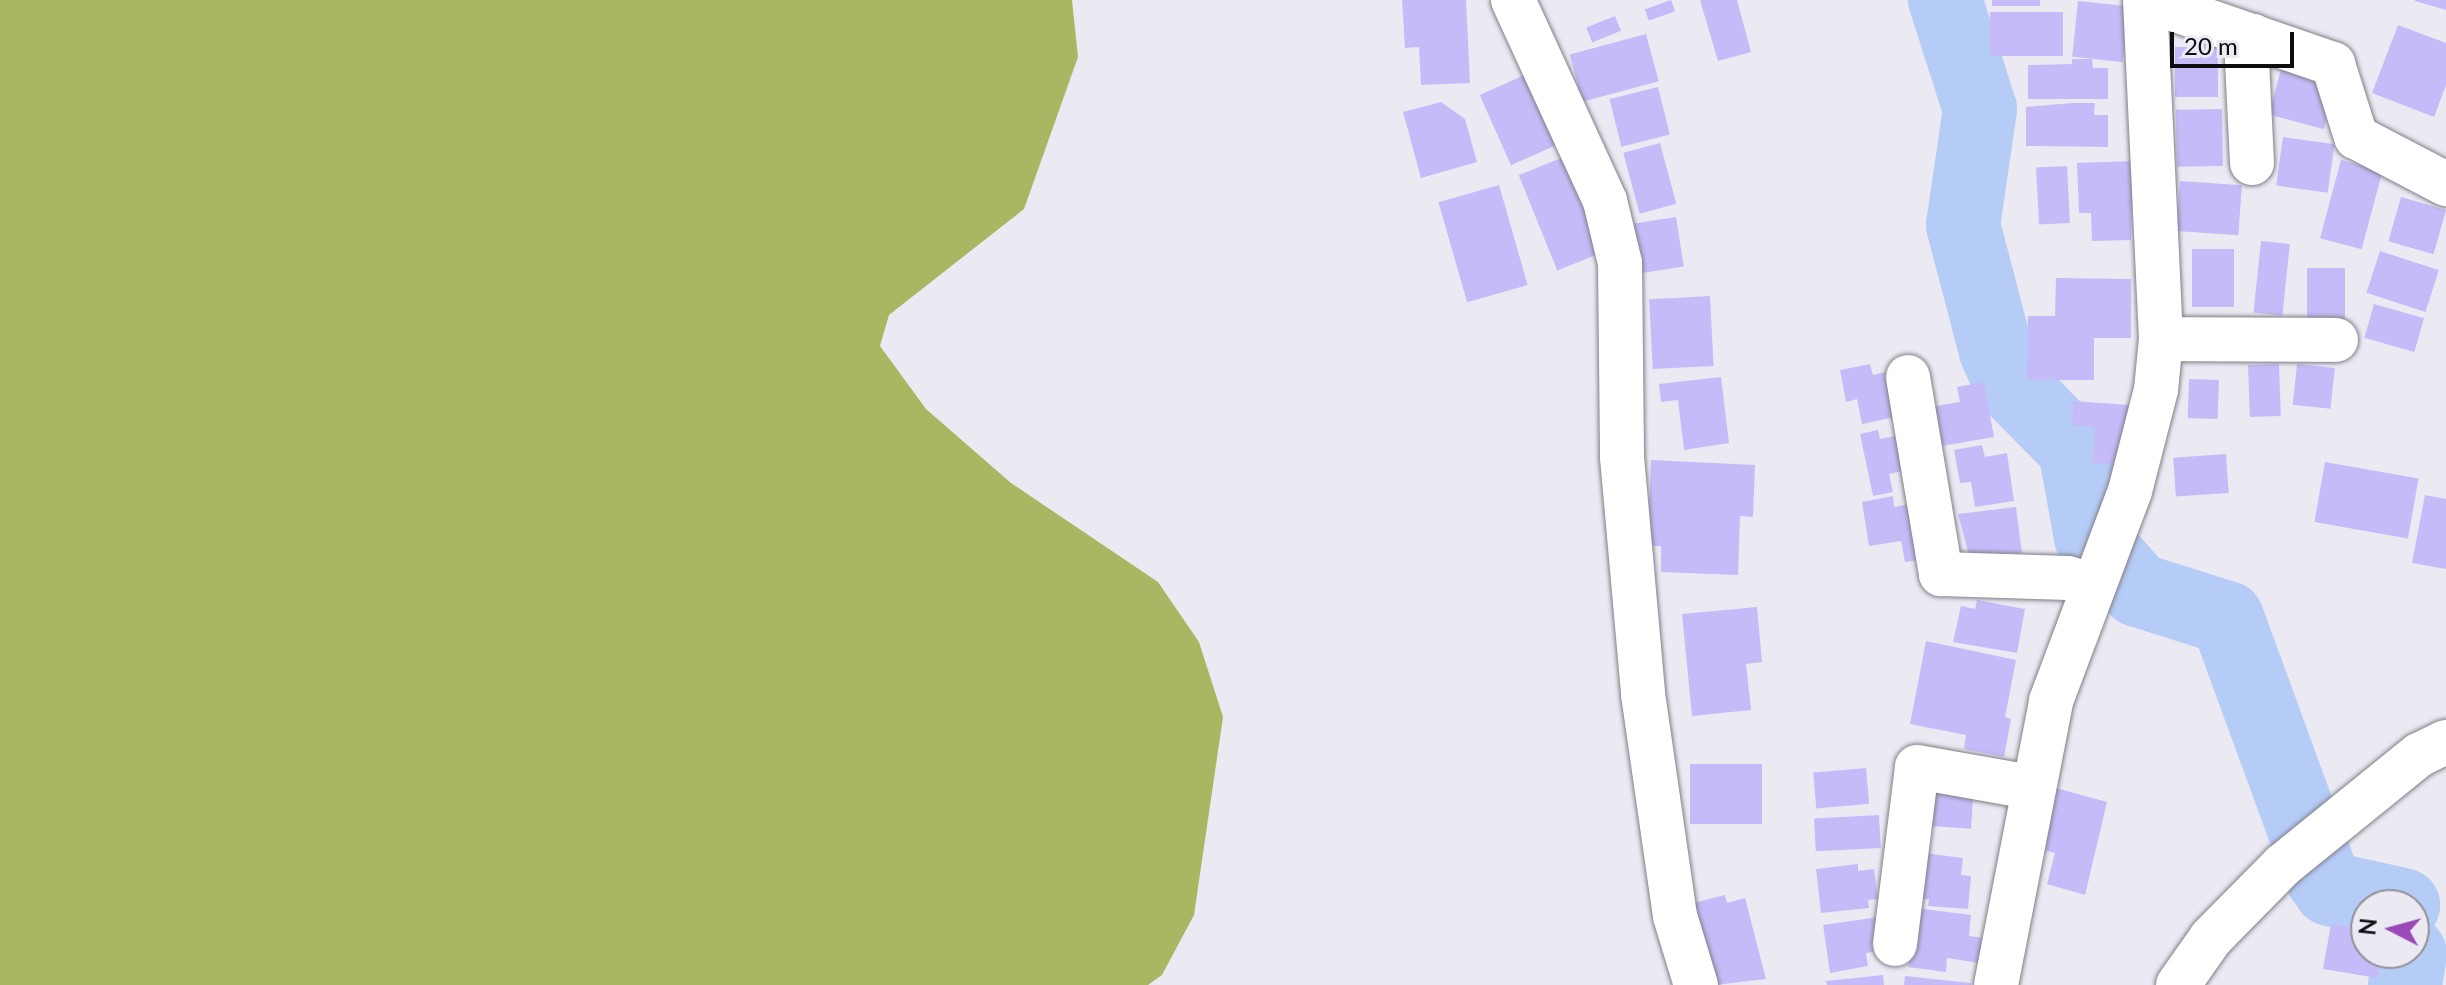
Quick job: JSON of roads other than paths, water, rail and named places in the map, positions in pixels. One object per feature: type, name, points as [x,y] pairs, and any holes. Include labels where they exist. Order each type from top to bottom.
[{"type":"street","points":[[1513,0],[1605,201],[1620,263],[1622,457],[1643,694],[1675,916],[1696,985]]},
{"type":"street","points":[[1996,985],[2031,787],[2051,701],[2104,560],[2156,390],[2161,339],[2146,0],[2333,64],[2356,137],[2446,184]]},
{"type":"street","points":[[2252,163],[2247,61],[2253,36]]},
{"type":"street","points":[[2161,339],[2336,340]]},
{"type":"street","points":[[1908,377],[1941,574],[2068,578],[2104,560]]},
{"type":"street","points":[[2178,985],[2211,938],[2283,865],[2419,755],[2446,742]]},
{"type":"street","points":[[1895,944],[1917,767],[2031,787]]},
{"type":"waterway","points":[[1945,0],[1980,109],[1963,225],[1996,351],[2010,383],[2075,449],[2091,537],[2138,590],[2227,618],[2322,877],[2330,889],[2350,893]]},
{"type":"waterway","points":[[2405,985],[2408,969]]}]
